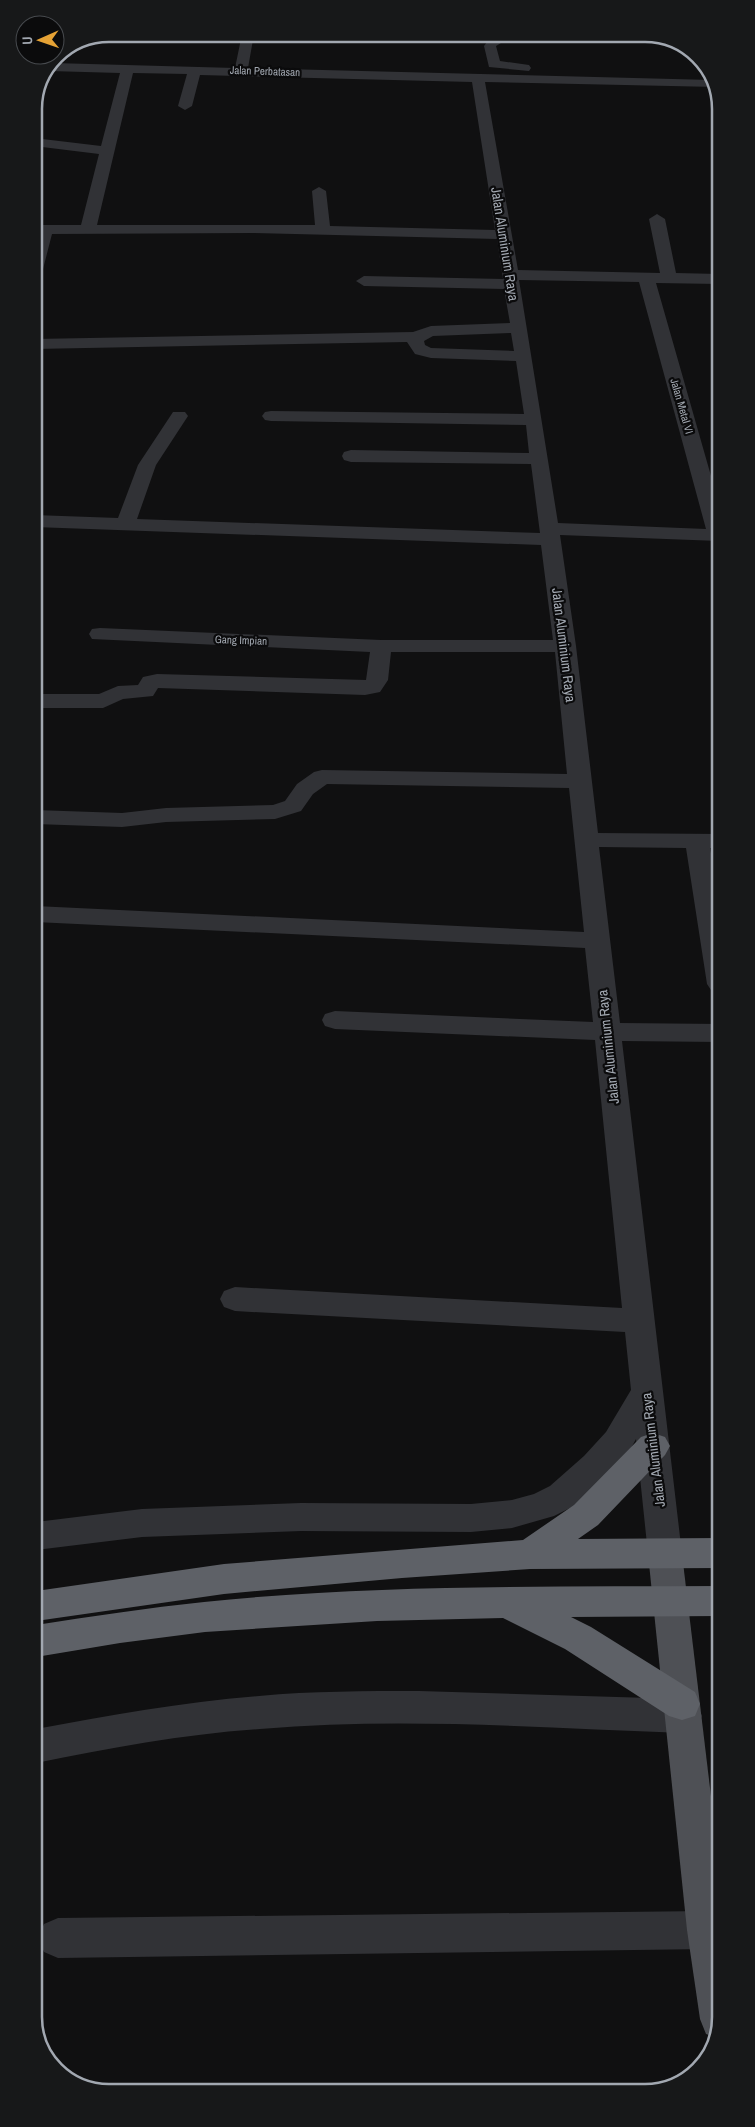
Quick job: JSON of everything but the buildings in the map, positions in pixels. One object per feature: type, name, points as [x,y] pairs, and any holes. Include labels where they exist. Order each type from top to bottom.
[{"type":"highway","points":[[530,1554],[586,1515],[653,1446]]},
{"type":"highway","points":[[42,1605],[224,1579],[530,1554],[712,1553]]},
{"type":"highway","points":[[42,1640],[98,1629],[288,1612],[509,1604],[712,1601]]},
{"type":"highway","points":[[509,1604],[585,1642],[683,1710]]},
{"type":"main road","name":"Jalan Aluminium Raya","points":[[665,1554],[712,1957]]},
{"type":"street","points":[[240,71],[246,42]]},
{"type":"street","points":[[491,43],[490,46],[494,64],[506,67],[561,74],[707,83]]},
{"type":"street","points":[[74,67],[79,53]]},
{"type":"street","name":"Jalan Perbatasan","points":[[58,67],[478,78],[561,74]]},
{"type":"street","points":[[88,228],[128,68]]},
{"type":"street","points":[[561,74],[600,69]]},
{"type":"street","points":[[185,106],[193,83],[194,70]]},
{"type":"street","name":"Jalan Aluminium Raya","points":[[478,78],[540,459],[565,646],[665,1554]]},
{"type":"street","points":[[42,143],[107,151]]},
{"type":"street","points":[[319,191],[324,230]]},
{"type":"street","points":[[657,219],[668,278]]},
{"type":"street","points":[[42,230],[88,228],[324,230],[504,235]]},
{"type":"street","points":[[364,281],[646,277],[712,279]]},
{"type":"street","name":"Jalan Metal VI","points":[[646,277],[712,510]]},
{"type":"street","points":[[42,344],[415,337],[436,330],[519,328]]},
{"type":"street","points":[[415,337],[417,348],[431,353],[523,356]]},
{"type":"street","points":[[126,523],[147,465],[180,416]]},
{"type":"street","points":[[271,416],[534,420]]},
{"type":"street","points":[[351,456],[540,459]]},
{"type":"street","points":[[42,521],[550,534],[712,535]]},
{"type":"street","name":"Gang Impian","points":[[100,634],[381,646],[565,646]]},
{"type":"street","points":[[42,701],[103,701],[118,693],[144,691],[152,681],[157,680],[372,687],[377,680],[381,646]]},
{"type":"street","points":[[42,817],[122,820],[166,815],[275,812],[292,806],[305,789],[322,777],[580,781]]},
{"type":"street","points":[[586,840],[708,841],[712,889]]},
{"type":"street","points":[[42,914],[597,941]]},
{"type":"street","points":[[334,1020],[607,1032],[712,1033]]},
{"type":"street","points":[[235,1298],[638,1322]]},
{"type":"street","points":[[42,1535],[142,1523],[301,1517],[471,1518],[512,1514],[542,1506],[569,1490],[618,1441],[646,1392]]},
{"type":"street","points":[[42,1745],[105,1732],[260,1712],[389,1708],[683,1710]]},
{"type":"street","points":[[58,1938],[708,1930]]}]
